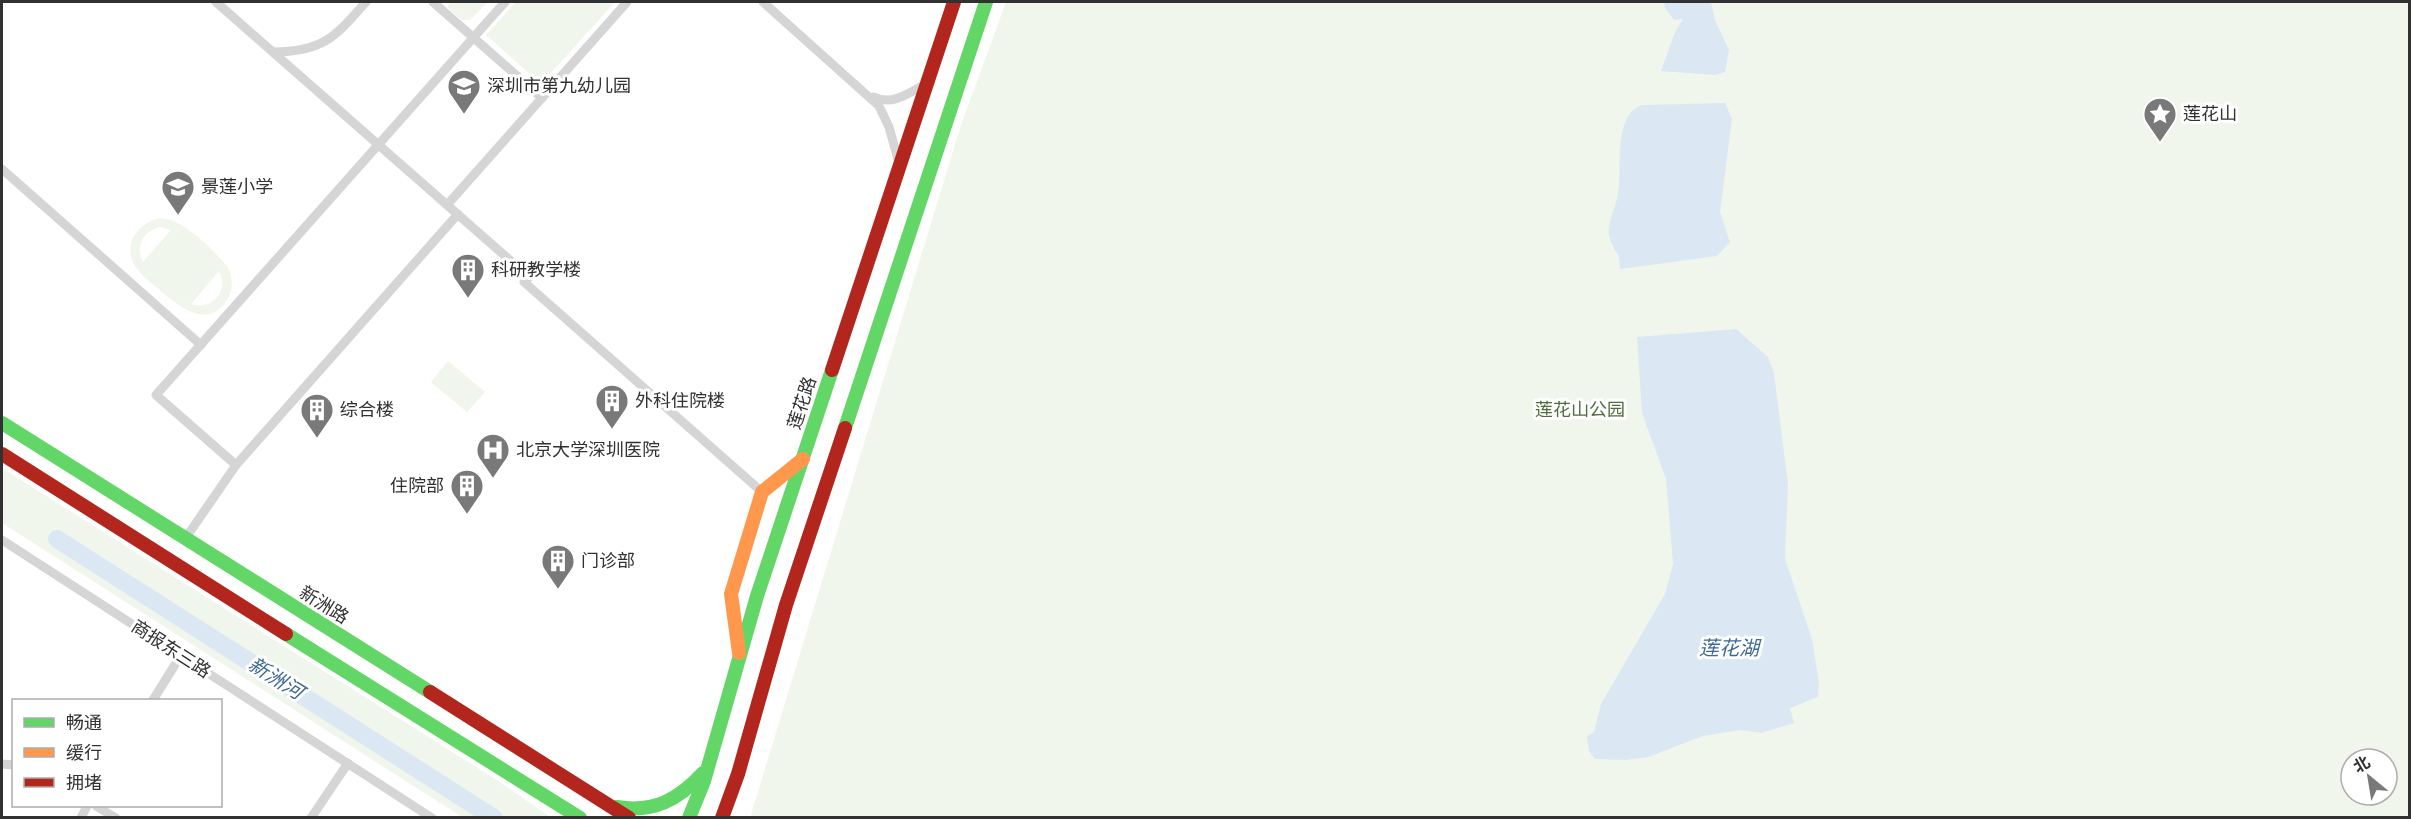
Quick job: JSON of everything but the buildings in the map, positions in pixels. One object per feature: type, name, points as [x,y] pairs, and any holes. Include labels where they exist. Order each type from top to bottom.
[{"type":"main road","name":"莲花路","points":[[688,818],[708,766],[739,659],[803,459],[954,2]]},
{"type":"main road","points":[[727,818],[786,605],[986,2]]},
{"type":"main road","name":"新洲路","points":[[2,423],[629,818]]},
{"type":"main road","points":[[2,454],[441,733],[580,818]]},
{"type":"main road","points":[[739,659],[730,594],[762,492],[803,459]]},
{"type":"main road","points":[[609,805],[636,810],[664,806],[685,793],[708,766]]},
{"type":"main road","points":[[722,818],[733,791]]},
{"type":"street","points":[[216,2],[529,277],[524,282],[762,492]]},
{"type":"street","points":[[273,52],[294,52],[316,47],[331,38],[366,2]]},
{"type":"street","points":[[433,2],[542,98]]},
{"type":"street","points":[[236,465],[156,395],[505,2]]},
{"type":"street","points":[[447,205],[627,2]]},
{"type":"street","points":[[763,2],[869,94],[886,119],[900,166]]},
{"type":"street","points":[[869,94],[890,101],[926,84]]},
{"type":"street","points":[[2,169],[201,345]]},
{"type":"street","points":[[185,539],[236,465],[458,214]]},
{"type":"street","name":"商报东三路","points":[[2,540],[432,818]]},
{"type":"street","points":[[154,699],[181,655]]},
{"type":"street","points":[[311,818],[351,764]]},
{"type":"street","points":[[318,818],[351,764]]},
{"type":"street","points":[[98,807],[116,818]]},
{"type":"green space","points":[[451,2],[488,2],[470,20],[462,20],[447,7]]},
{"type":"green space","points":[[516,2],[615,2],[541,84],[486,35]]},
{"type":"green space","name":"莲花山公园","points":[[1006,2],[2409,2],[2409,817],[750,818],[960,128]]},
{"type":"green space","points":[[160,218],[169,220],[188,229],[227,266],[231,274],[232,287],[227,300],[219,309],[211,314],[203,315],[185,309],[137,270],[131,258],[131,242],[139,230]],"holes":[[[160,227],[171,230],[143,262],[140,250],[142,240],[149,232]],[[219,271],[222,286],[217,298],[206,305],[191,304]]]},
{"type":"green space","points":[[448,361],[485,392],[467,412],[431,382]]},
{"type":"green space","points":[[2,468],[500,782],[550,817],[462,817],[2,523]]},
{"type":"water","points":[[1664,2],[1711,2],[1715,20],[1729,50],[1725,72],[1715,75],[1661,71],[1675,32],[1683,19],[1674,20],[1665,8]]},
{"type":"water","points":[[1725,103],[1732,119],[1720,212],[1730,242],[1717,256],[1620,269],[1619,256],[1612,244],[1609,230],[1618,194],[1621,144],[1626,120],[1642,105]]},
{"type":"water","name":"莲花湖","points":[[1736,329],[1768,357],[1774,373],[1788,484],[1785,559],[1812,639],[1819,683],[1818,697],[1790,708],[1794,723],[1761,733],[1740,730],[1703,736],[1648,757],[1625,760],[1595,759],[1589,751],[1587,736],[1594,732],[1601,704],[1665,594],[1673,564],[1666,479],[1642,413],[1637,337]]},
{"type":"waterway","name":"新洲河","points":[[57,539],[494,818]]},
{"type":"traffic: fast","points":[[845,428],[986,2]]},
{"type":"traffic: fast","points":[[689,818],[704,781],[757,596],[832,370]]},
{"type":"traffic: fast","points":[[2,423],[430,692]]},
{"type":"traffic: fast","points":[[286,634],[580,818]]},
{"type":"traffic: fast","points":[[617,807],[654,806],[684,791],[703,773]]},
{"type":"traffic: slow","points":[[739,653],[731,594],[762,492],[803,459]]},
{"type":"traffic: jam","points":[[832,370],[954,2]]},
{"type":"traffic: jam","points":[[722,818],[738,774],[786,605],[845,428]]},
{"type":"traffic: jam","points":[[2,454],[286,634]]},
{"type":"traffic: jam","points":[[430,692],[629,818]]},
{"type":"place","name":"深圳市第九幼儿园","points":[[464,115]]},
{"type":"place","name":"莲花山","points":[[2160,143]]},
{"type":"place","name":"景莲小学","points":[[178,216]]},
{"type":"place","name":"科研教学楼","points":[[468,299]]},
{"type":"place","name":"外科住院楼","points":[[612,430]]},
{"type":"place","name":"综合楼","points":[[317,439]]},
{"type":"place","name":"北京大学深圳医院","points":[[493,479]]},
{"type":"place","name":"住院部","points":[[467,515]]},
{"type":"place","name":"门诊部","points":[[558,590]]}]
